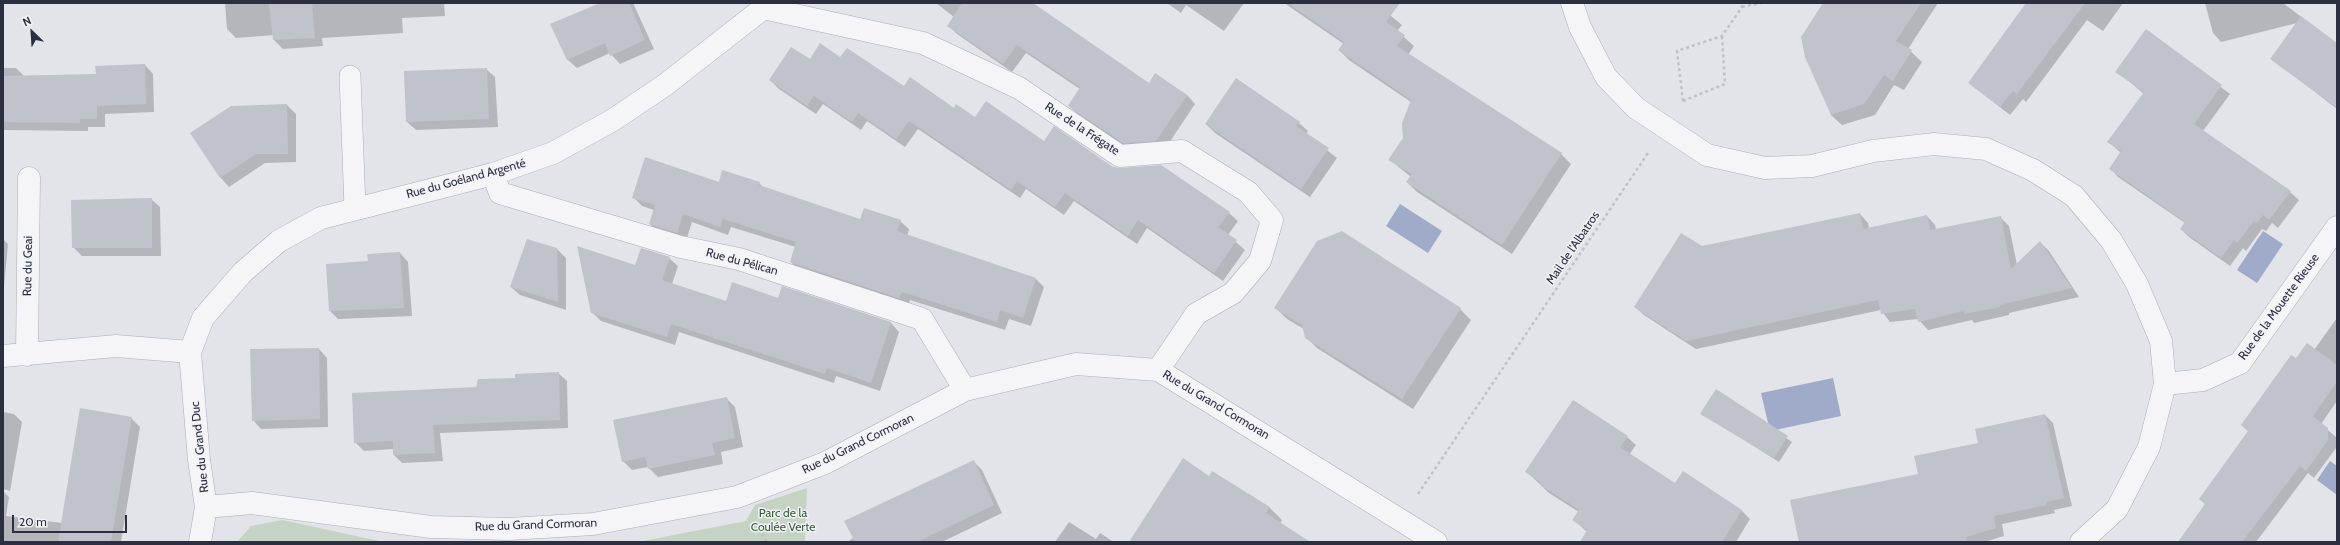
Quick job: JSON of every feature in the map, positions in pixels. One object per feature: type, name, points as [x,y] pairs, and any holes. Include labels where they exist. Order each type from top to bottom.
[{"type":"street","points":[[1572,3],[1580,27],[1606,77],[1636,108],[1707,155],[1765,168],[1812,166],[1873,151],[1934,144],[1986,150],[2033,170],[2074,196],[2111,240],[2137,284],[2161,341],[2165,384],[2149,447],[2117,509],[2081,542]]},
{"type":"street","name":"Rue du Goéland Argenté","points":[[190,352],[203,318],[243,272],[273,246],[321,218],[355,208],[494,174],[553,153],[613,120],[665,85],[766,6]]},
{"type":"street","name":"Rue de la Frégate","points":[[766,6],[923,43],[1019,88],[1120,156],[1182,151],[1248,192],[1272,220],[1260,261],[1233,293],[1196,314],[1158,370]]},
{"type":"street","name":"Rue du Pélican","points":[[494,174],[500,192],[681,247],[739,259],[922,319],[965,390]]},
{"type":"street","name":"Rue du Geai","points":[[27,355],[29,178]]},
{"type":"street","name":"Rue de la Mouette Rieuse","points":[[2165,384],[2203,380],[2240,363],[2337,227]]},
{"type":"street","points":[[3,356],[116,346],[190,352]]},
{"type":"street","name":"Rue du Grand Duc","points":[[190,352],[199,460],[206,507],[200,542]]},
{"type":"street","name":"Rue du Grand Cormoran","points":[[206,507],[252,503],[431,527],[509,529],[593,524],[737,497],[825,463],[965,390],[1076,364],[1158,370],[1436,542]]},
{"type":"lane","points":[[350,76],[355,208]]},
{"type":"path","points":[[1722,36],[1725,84],[1683,101],[1677,51],[1722,36],[1742,7],[1742,3]]},
{"type":"path","points":[[1742,7],[1761,3]]},
{"type":"path","name":"Mail de l'Albatros","points":[[1401,519],[1683,101]]},
{"type":"green space","name":"Parc de la Coulée Verte","points":[[807,488],[805,542],[638,542],[746,521],[755,505]]},
{"type":"green space","points":[[282,520],[384,542],[237,542],[251,526]]},
{"type":"water","points":[[1400,204],[1442,231],[1428,253],[1386,226]]},
{"type":"water","points":[[2263,231],[2283,244],[2257,283],[2237,270]]},
{"type":"water","points":[[1833,378],[1841,416],[1770,431],[1761,393]]},
{"type":"water","points":[[2330,461],[2337,466],[2337,495],[2317,480]]},
{"type":"building","points":[[269,3],[312,3],[315,38],[273,40]]},
{"type":"building","points":[[600,3],[629,3],[645,40],[610,56],[605,43],[567,60],[550,24]]},
{"type":"building","points":[[962,3],[1033,3],[1149,83],[1155,73],[1187,95],[1156,141],[1123,143],[1068,106],[1080,87],[1017,45],[1003,64],[947,26]]},
{"type":"building","points":[[1288,3],[1400,3],[1386,22],[1405,35],[1397,46],[1562,153],[1502,245],[1406,182],[1412,174],[1388,160],[1403,138],[1402,123],[1411,100],[1338,50],[1344,42]]},
{"type":"building","points":[[1823,3],[1921,3],[1896,41],[1912,50],[1893,81],[1884,75],[1864,104],[1831,115],[1805,57],[1801,37]]},
{"type":"building","points":[[2026,3],[2085,3],[2017,94],[2013,91],[2000,107],[1968,83]]},
{"type":"building","points":[[2301,16],[2337,43],[2337,108],[2270,59]]},
{"type":"building","points":[[2146,29],[2222,85],[2194,124],[2291,191],[2269,220],[2263,215],[2257,223],[2254,221],[2237,243],[2234,240],[2221,258],[2180,229],[2185,222],[2109,169],[2121,151],[2107,142],[2144,92],[2115,72]]},
{"type":"building","points":[[820,43],[840,57],[847,48],[904,86],[910,77],[954,108],[956,104],[975,117],[986,101],[1044,141],[1054,126],[1113,167],[1121,168],[1161,165],[1230,212],[1218,227],[1237,240],[1214,273],[1138,220],[1128,236],[1065,193],[1055,207],[1017,181],[1011,190],[909,121],[896,139],[858,113],[852,122],[814,96],[807,106],[769,80],[791,47],[810,59]]},
{"type":"building","points":[[145,64],[146,104],[97,106],[97,119],[80,119],[80,123],[3,122],[3,76],[96,74],[95,66]]},
{"type":"building","points":[[487,68],[489,119],[406,122],[404,71]]},
{"type":"building","points":[[1236,78],[1300,122],[1296,126],[1329,148],[1301,189],[1205,124]]},
{"type":"building","points":[[287,104],[288,154],[256,154],[220,178],[190,133],[231,106]]},
{"type":"building","points":[[645,157],[719,182],[722,170],[760,182],[759,185],[860,219],[864,208],[901,220],[897,231],[1036,278],[1023,318],[1000,310],[997,322],[902,292],[899,298],[790,262],[796,242],[723,219],[720,227],[683,214],[677,233],[649,224],[655,205],[632,198]]},
{"type":"building","points":[[152,198],[152,248],[72,248],[71,200]]},
{"type":"building","points":[[1860,213],[1863,229],[1927,215],[1930,230],[2001,216],[2011,269],[2040,241],[2072,288],[2000,305],[2000,307],[1964,314],[1964,311],[1918,322],[1915,309],[1881,314],[1878,300],[1686,341],[1634,307],[1681,233],[1702,246]]},
{"type":"building","points":[[1342,231],[1461,308],[1402,399],[1305,338],[1302,325],[1274,308],[1317,241]]},
{"type":"building","points":[[527,239],[557,248],[558,302],[510,287]]},
{"type":"building","points":[[577,246],[635,265],[641,248],[670,257],[662,280],[726,301],[732,282],[778,298],[782,286],[891,322],[871,383],[827,368],[825,374],[671,324],[667,337],[591,313]]},
{"type":"building","points":[[400,252],[404,308],[329,311],[326,264],[368,261],[367,254]]},
{"type":"building","points":[[2307,343],[2337,365],[2337,382],[2313,416],[2328,428],[2328,440],[2306,471],[2300,466],[2242,542],[2178,542],[2205,504],[2199,499],[2248,431],[2241,425],[2291,355],[2296,358]]},
{"type":"building","points":[[319,348],[320,419],[252,421],[250,349]]},
{"type":"building","points":[[559,372],[560,420],[433,425],[435,453],[393,455],[393,441],[354,443],[352,393],[476,387],[478,379],[515,378],[515,374]]},
{"type":"building","points":[[1716,389],[1788,436],[1774,458],[1700,414]]},
{"type":"building","points":[[727,397],[735,438],[712,443],[715,455],[648,469],[645,457],[622,462],[613,420]]},
{"type":"building","points":[[1573,400],[1628,436],[1620,447],[1675,483],[1683,471],[1742,510],[1722,542],[1580,542],[1587,530],[1572,520],[1579,510],[1539,484],[1540,482],[1525,472]]},
{"type":"building","points":[[80,408],[132,417],[111,542],[58,542]]},
{"type":"building","points":[[2045,414],[2064,498],[2046,502],[2047,505],[1994,516],[1996,528],[1966,537],[1967,542],[1799,542],[1790,500],[1918,474],[1914,456],[1978,443],[1975,429]]},
{"type":"building","points":[[1183,458],[1209,476],[1212,471],[1270,507],[1266,513],[1310,542],[1129,542]]},
{"type":"building","points":[[974,460],[994,505],[917,542],[855,542],[844,521]]}]
